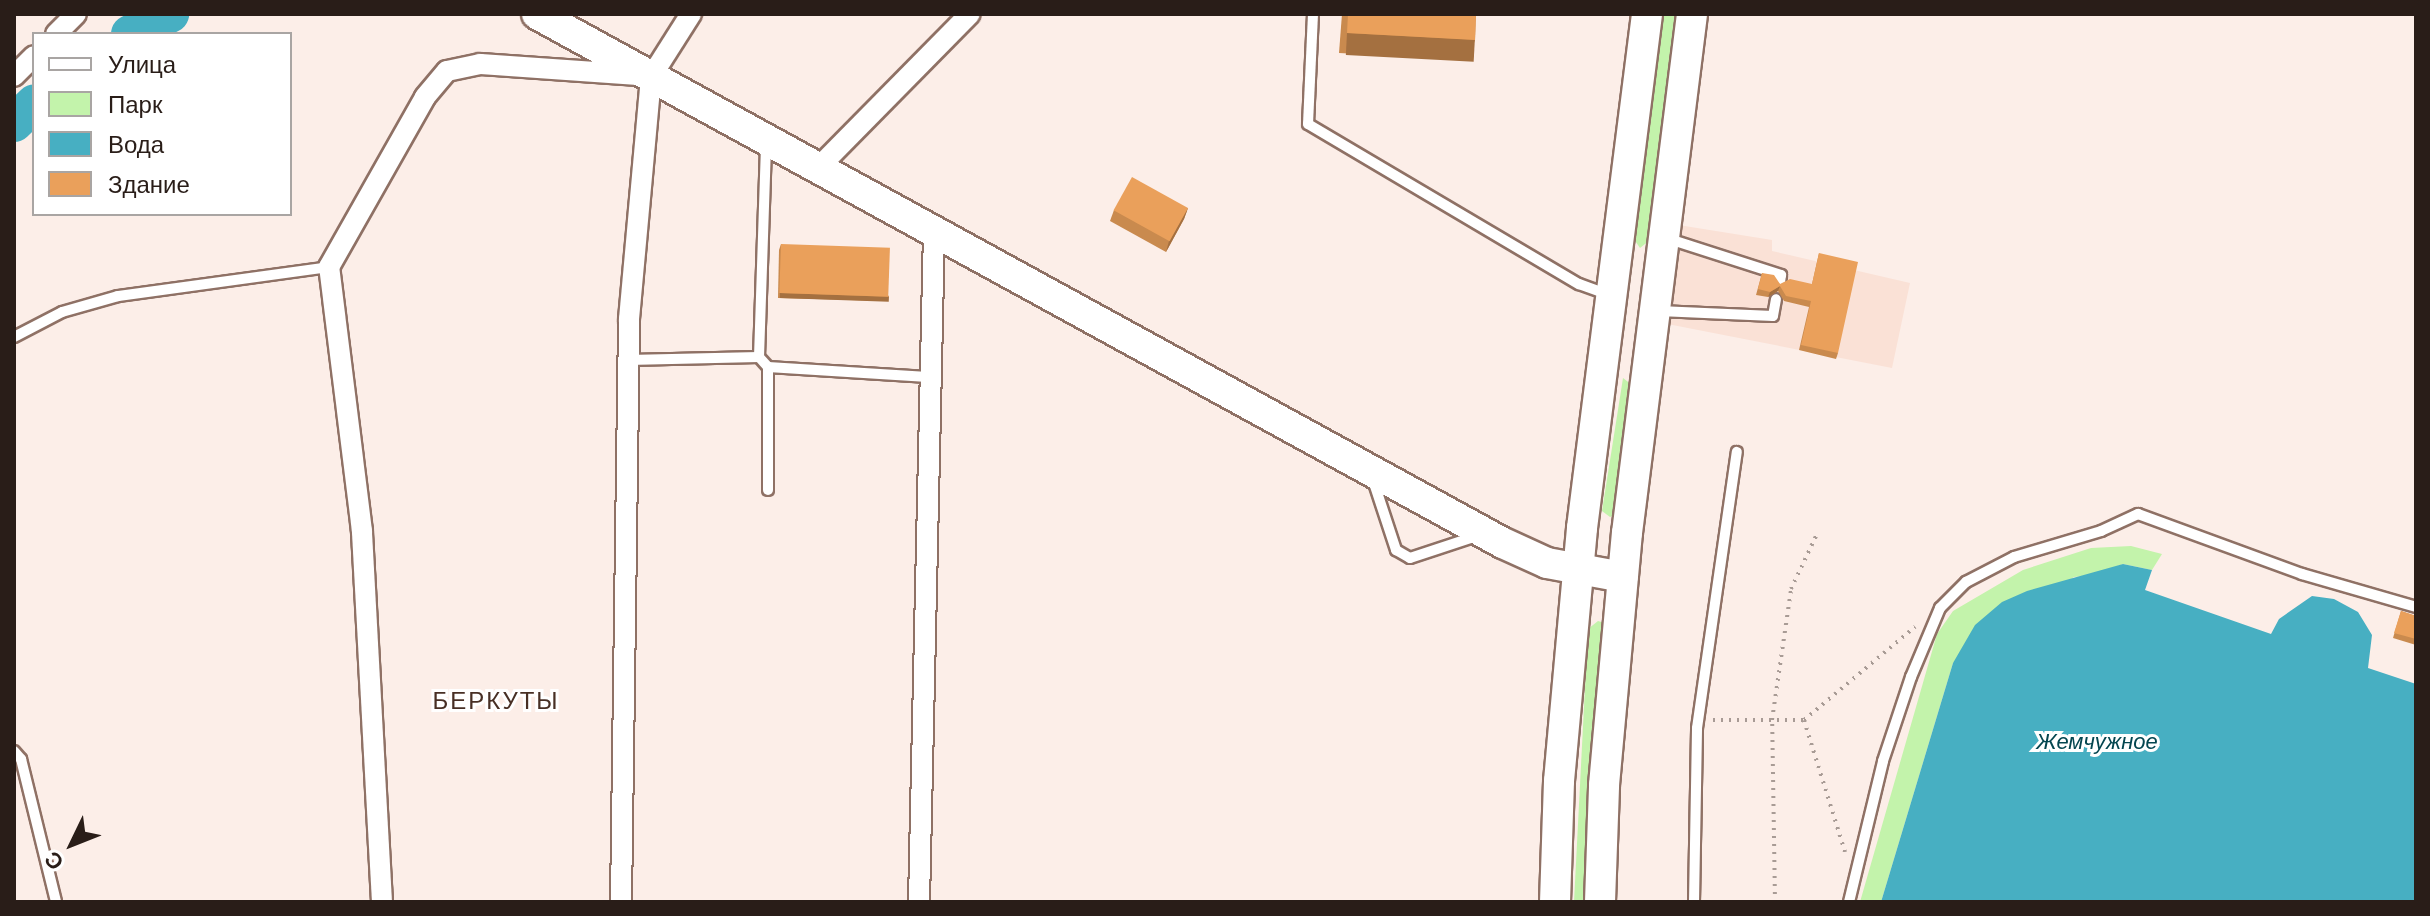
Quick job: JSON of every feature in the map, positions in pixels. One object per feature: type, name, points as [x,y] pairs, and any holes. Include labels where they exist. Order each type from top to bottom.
[{"type":"main road","points":[[537,14],[1485,533],[1547,563],[1623,577]]},
{"type":"main road","points":[[1555,902],[1559,781],[1578,571],[1647,14]]},
{"type":"main road","points":[[1600,902],[1604,785],[1623,577],[1692,14]]},
{"type":"main road","points":[[1610,295],[1654,306]]},
{"type":"street","points":[[58,32],[76,14]]},
{"type":"street","points":[[621,902],[628,360],[651,77],[691,14]]},
{"type":"street","points":[[818,168],[970,14]]},
{"type":"street","points":[[14,76],[32,58]]},
{"type":"street","points":[[382,902],[362,531],[329,267],[425,97],[447,71],[480,64],[651,77]]},
{"type":"street","points":[[919,902],[928,377],[934,232]]},
{"type":"lane","points":[[1313,14],[1308,124],[1579,284],[1610,295]]},
{"type":"lane","points":[[767,140],[759,357],[768,367],[768,490]]},
{"type":"lane","points":[[1664,237],[1781,275],[1780,282]]},
{"type":"lane","points":[[14,337],[62,312],[118,296],[329,267]]},
{"type":"lane","points":[[1654,306],[1773,316],[1776,299]]},
{"type":"lane","points":[[628,360],[759,357]]},
{"type":"lane","points":[[768,367],[928,377]]},
{"type":"lane","points":[[1694,902],[1698,720],[1737,452]]},
{"type":"lane","points":[[1370,470],[1396,550],[1410,558],[1485,533]]},
{"type":"lane","points":[[1849,902],[1888,747],[1911,677],[1945,603],[1966,582],[2014,557],[2101,531],[2138,514],[2302,574],[2416,607]]},
{"type":"lane","points":[[14,751],[21,759],[56,902]]},
{"type":"path","points":[[1775,902],[1772,720],[1791,589],[1816,536]]},
{"type":"path","points":[[1698,720],[1804,720],[1945,603]]},
{"type":"path","points":[[1804,720],[1854,881]]},
{"type":"shaded area","points":[[1666,223],[1772,240],[1772,251],[1910,283],[1892,368],[1652,321]]},
{"type":"green space","points":[[1657,14],[1676,14],[1650,240],[1640,248],[1631,235]]},
{"type":"green space","points":[[1623,378],[1632,385],[1617,514],[1610,517],[1602,511]]},
{"type":"green space","points":[[2131,546],[2162,554],[2152,570],[2123,564],[2096,575],[2074,577],[1953,663],[1881,902],[1860,902],[1937,634],[1953,611],[2023,570],[2091,548]]},
{"type":"green space","points":[[1598,621],[1605,623],[1591,902],[1574,902],[1588,629]]},
{"type":"water","name":"Жемчужное","points":[[2123,564],[2152,570],[2145,590],[2271,634],[2279,619],[2312,596],[2334,599],[2358,612],[2372,635],[2368,668],[2416,684],[2416,902],[1881,902],[1953,663],[1975,625],[2002,602],[2027,591]]},
{"type":"building","points":[[1348,14],[1476,14],[1475,40],[1347,33]]},
{"type":"building","points":[[1132,177],[1188,208],[1170,241],[1114,210]]},
{"type":"building","points":[[781,244],[890,248],[888,297],[779,293]]},
{"type":"building","points":[[1819,253],[1858,262],[1838,353],[1801,345],[1811,301],[1786,296],[1780,286],[1770,292],[1758,289],[1762,273],[1774,275],[1780,284],[1790,279],[1812,284]]},
{"type":"building","points":[[2401,611],[2416,616],[2416,639],[2394,633]]},
{"type":"waterway","points":[[134,32],[170,14]]},
{"type":"waterway","points":[[14,123],[32,106]]},
{"type":"district","name":"БЕРКУТЫ","points":[[496,701]]}]
